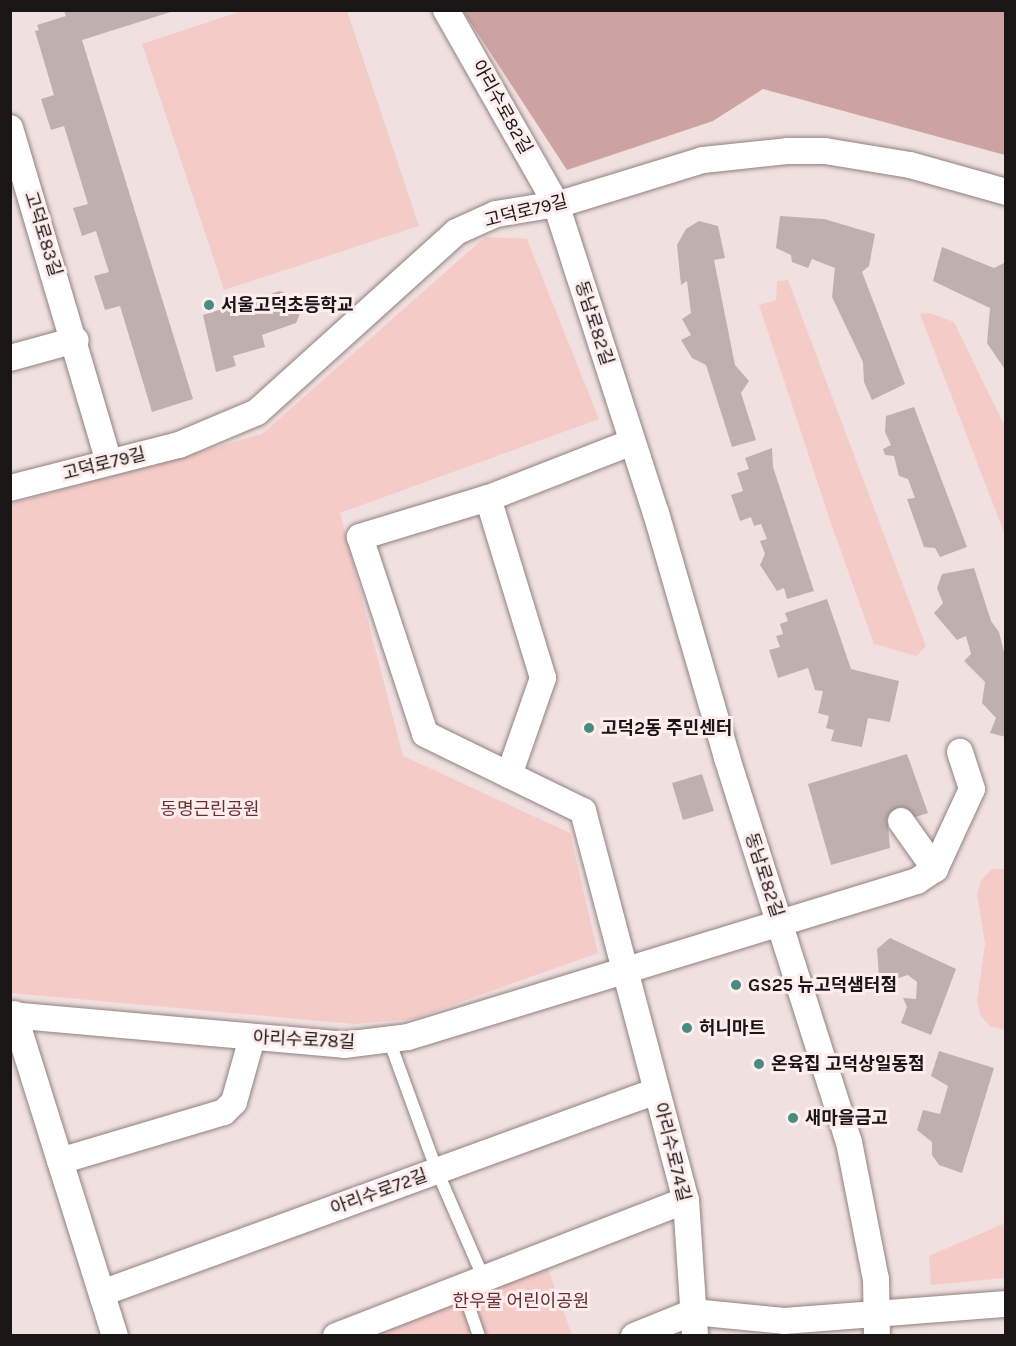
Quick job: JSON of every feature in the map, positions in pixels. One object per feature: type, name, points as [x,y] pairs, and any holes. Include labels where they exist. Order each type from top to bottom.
[{"type":"street","name":"아리수로82길","points":[[446,10],[556,204]]},
{"type":"street","name":"고덕로83길","points":[[10,128],[76,340],[109,462]]},
{"type":"street","name":"고덕로79길","points":[[10,488],[179,445],[257,412],[456,232],[496,214],[556,204],[703,160],[787,151],[825,151],[910,165],[1005,192]]},
{"type":"street","name":"동남로82길","points":[[556,204],[849,1142],[867,1221],[876,1279],[876,1324]]},
{"type":"street","points":[[10,358],[76,340]]},
{"type":"street","points":[[624,973],[583,811],[425,734],[360,537],[488,498],[632,442]]},
{"type":"street","points":[[488,498],[543,678],[509,775]]},
{"type":"street","points":[[901,822],[935,869],[972,789],[960,752]]},
{"type":"street","name":"아리수로78길","points":[[12,1015],[344,1045],[408,1037],[624,973],[779,922],[917,881],[935,869]]},
{"type":"street","name":"아리수로74길","points":[[624,973],[686,1200],[694,1324]]},
{"type":"street","points":[[12,1015],[115,1335]]},
{"type":"street","points":[[60,1161],[224,1112],[234,1102],[252,1038]]},
{"type":"street","name":"아리수로72길","points":[[102,1293],[656,1091]]},
{"type":"street","points":[[336,1335],[686,1200]]},
{"type":"street","points":[[634,1335],[694,1324],[784,1321],[876,1324],[1005,1304]]},
{"type":"lane","points":[[389,1040],[438,1171],[473,1283],[479,1335]]},
{"type":"green space","points":[[245,10],[347,11],[419,226],[224,290],[142,44]]},
{"type":"green space","name":"동명근린공원","points":[[485,237],[527,239],[599,419],[340,513],[403,756],[570,833],[598,953],[413,1019],[354,1024],[11,993],[11,504],[262,434]]},
{"type":"green space","points":[[788,280],[926,646],[917,656],[874,644],[832,526],[759,305],[776,300],[777,281]]},
{"type":"green space","points":[[930,313],[954,322],[1005,427],[1005,535],[920,314]]},
{"type":"green space","points":[[992,869],[1005,869],[1005,1030],[990,1026],[980,1015],[977,1001],[985,944],[977,893],[982,879]]},
{"type":"green space","points":[[1005,1223],[1005,1278],[931,1285],[929,1256]]},
{"type":"green space","name":"한우물 어린이공원","points":[[543,1255],[572,1335],[349,1336]]},
{"type":"shaded area","points":[[463,11],[1005,11],[1005,155],[763,89],[713,121],[567,170]]},
{"type":"building","points":[[64,10],[177,10],[82,40],[193,399],[152,412],[120,306],[105,310],[94,276],[109,272],[96,231],[82,236],[73,208],[88,204],[64,126],[51,130],[41,99],[54,95],[35,31],[39,30],[37,25],[66,16]]},
{"type":"building","points":[[780,216],[824,219],[875,234],[869,266],[862,272],[905,384],[872,400],[864,382],[863,362],[832,297],[835,268],[812,259],[808,268],[792,262],[791,255],[776,248]]},
{"type":"building","points":[[699,221],[718,226],[725,258],[714,260],[735,365],[749,381],[741,393],[756,440],[732,447],[706,365],[692,358],[681,340],[691,335],[682,319],[691,313],[687,281],[681,285],[677,245],[686,229]]},
{"type":"building","points":[[942,247],[994,268],[1006,262],[1006,371],[987,343],[990,308],[933,281]]},
{"type":"building","points":[[280,291],[298,299],[301,311],[296,323],[262,335],[265,347],[233,356],[236,366],[216,372],[203,315]]},
{"type":"building","points":[[914,407],[967,547],[940,557],[935,548],[924,547],[907,499],[915,498],[908,479],[899,476],[894,456],[885,455],[883,449],[891,445],[885,432],[886,416]]},
{"type":"building","points":[[772,448],[773,467],[814,591],[787,599],[784,588],[777,591],[760,565],[765,554],[760,541],[767,539],[761,524],[754,526],[751,517],[740,521],[731,495],[743,491],[737,473],[749,469],[745,458]]},
{"type":"building","points":[[974,568],[991,621],[999,632],[1006,660],[1006,737],[990,733],[996,718],[982,703],[985,682],[964,661],[971,654],[966,636],[957,640],[934,613],[943,603],[937,588],[942,574]]},
{"type":"building","points":[[827,599],[851,669],[899,681],[890,722],[868,718],[862,747],[831,741],[834,730],[826,728],[829,716],[818,713],[823,691],[815,690],[808,668],[778,678],[769,650],[780,647],[776,636],[783,634],[780,624],[788,621],[785,613]]},
{"type":"building","points":[[907,754],[928,813],[888,826],[890,848],[831,865],[808,784]]},
{"type":"building","points":[[702,774],[714,811],[683,820],[672,783]]},
{"type":"building","points":[[890,938],[956,969],[931,1035],[901,1023],[907,1007],[903,998],[916,999],[917,982],[908,975],[886,982],[879,977],[877,949]]},
{"type":"building","points":[[939,1051],[994,1068],[962,1173],[939,1165],[932,1155],[932,1142],[917,1130],[923,1110],[940,1114],[948,1086],[931,1076]]},
{"type":"place","name":"서울고덕초등학교","points":[[209,305]]},
{"type":"place","name":"고덕2동 주민센터","points":[[589,728]]},
{"type":"place","name":"GS25 뉴고덕샘터점","points":[[736,985]]},
{"type":"place","name":"허니마트","points":[[687,1028]]},
{"type":"place","name":"온육집 고덕상일동점","points":[[759,1064]]},
{"type":"place","name":"새마을금고","points":[[793,1118]]}]
